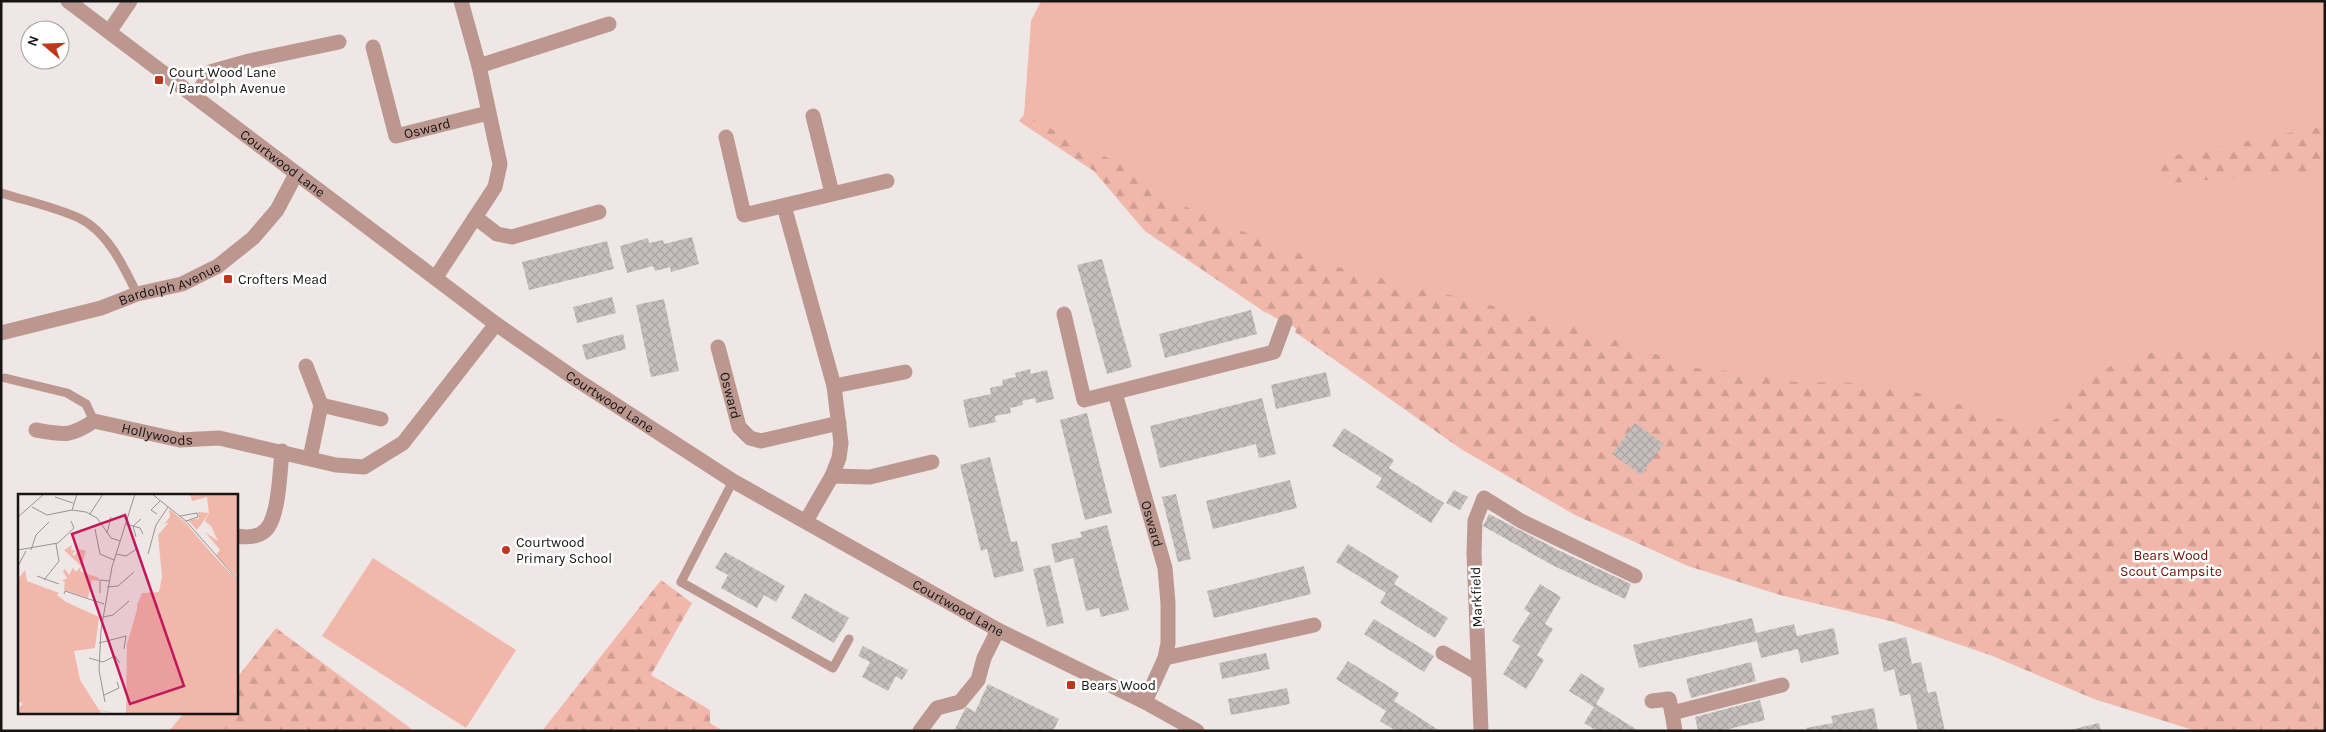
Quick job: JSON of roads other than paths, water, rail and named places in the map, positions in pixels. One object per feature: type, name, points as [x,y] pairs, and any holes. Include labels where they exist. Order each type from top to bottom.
[{"type":"street","name":"Courtwood Lane","points":[[68,1],[496,324],[578,380],[733,480],[998,630],[1145,702],[1197,731]]},
{"type":"street","points":[[108,32],[130,1]]},
{"type":"street","points":[[436,277],[495,187],[500,164],[479,66],[461,1]]},
{"type":"street","points":[[479,66],[609,24]]},
{"type":"street","points":[[196,97],[210,72],[249,61],[339,42]]},
{"type":"street","name":"Osward","points":[[373,48],[396,136],[488,113]]},
{"type":"street","points":[[813,116],[832,194]]},
{"type":"street","points":[[726,136],[744,215],[887,181]]},
{"type":"street","name":"Bardolph Avenue","points":[[1,333],[101,308],[138,294],[182,284],[218,266],[253,238],[277,210],[296,174]]},
{"type":"street","points":[[784,206],[834,386],[841,442],[839,458],[832,476],[806,521]]},
{"type":"street","points":[[475,217],[497,234],[512,237],[599,212]]},
{"type":"street","points":[[1064,314],[1084,400],[1274,352],[1285,322]]},
{"type":"street","name":"Hollywoods","points":[[94,421],[180,440],[219,438],[336,465],[364,466],[403,443],[496,324]]},
{"type":"street","name":"Osward","points":[[718,347],[739,427],[750,438],[762,441],[839,423]]},
{"type":"street","points":[[306,366],[321,405],[310,458]]},
{"type":"street","points":[[834,386],[905,372]]},
{"type":"street","name":"Osward","points":[[1115,393],[1165,568],[1168,603],[1166,658],[1145,702]]},
{"type":"street","points":[[321,405],[381,420]]},
{"type":"street","points":[[36,430],[64,435],[79,431],[94,421]]},
{"type":"street","points":[[238,536],[245,538],[258,536],[270,525],[278,489],[282,451]]},
{"type":"street","points":[[832,476],[870,477],[932,462]]},
{"type":"street","name":"Markfield","points":[[1481,731],[1474,553],[1476,521],[1484,498],[1521,521],[1635,576]]},
{"type":"street","points":[[1166,658],[1314,624]]},
{"type":"street","points":[[920,731],[937,708],[960,702],[978,680],[984,658],[998,630]]},
{"type":"street","points":[[1443,652],[1478,673]]},
{"type":"street","points":[[1672,713],[1782,685]]},
{"type":"street","points":[[1652,701],[1669,699],[1675,731]]},
{"type":"lane","points":[[1,193],[80,218],[97,231],[121,261],[138,294]]},
{"type":"lane","points":[[5,378],[67,394],[86,404],[94,421]]},
{"type":"lane","points":[[733,480],[681,582],[832,668],[848,640]]},
{"type":"place","name":"Court Wood Lane / Bardolph Avenue","points":[[159,80]]},
{"type":"place","name":"Crofters Mead","points":[[228,279]]},
{"type":"place","name":"Courtwood Primary School","points":[[506,550]]},
{"type":"place","name":"Bears Wood","points":[[1071,685]]},
{"type":"park label","name":"Bears Wood Scout Campsite","points":[[2171,564]]}]
